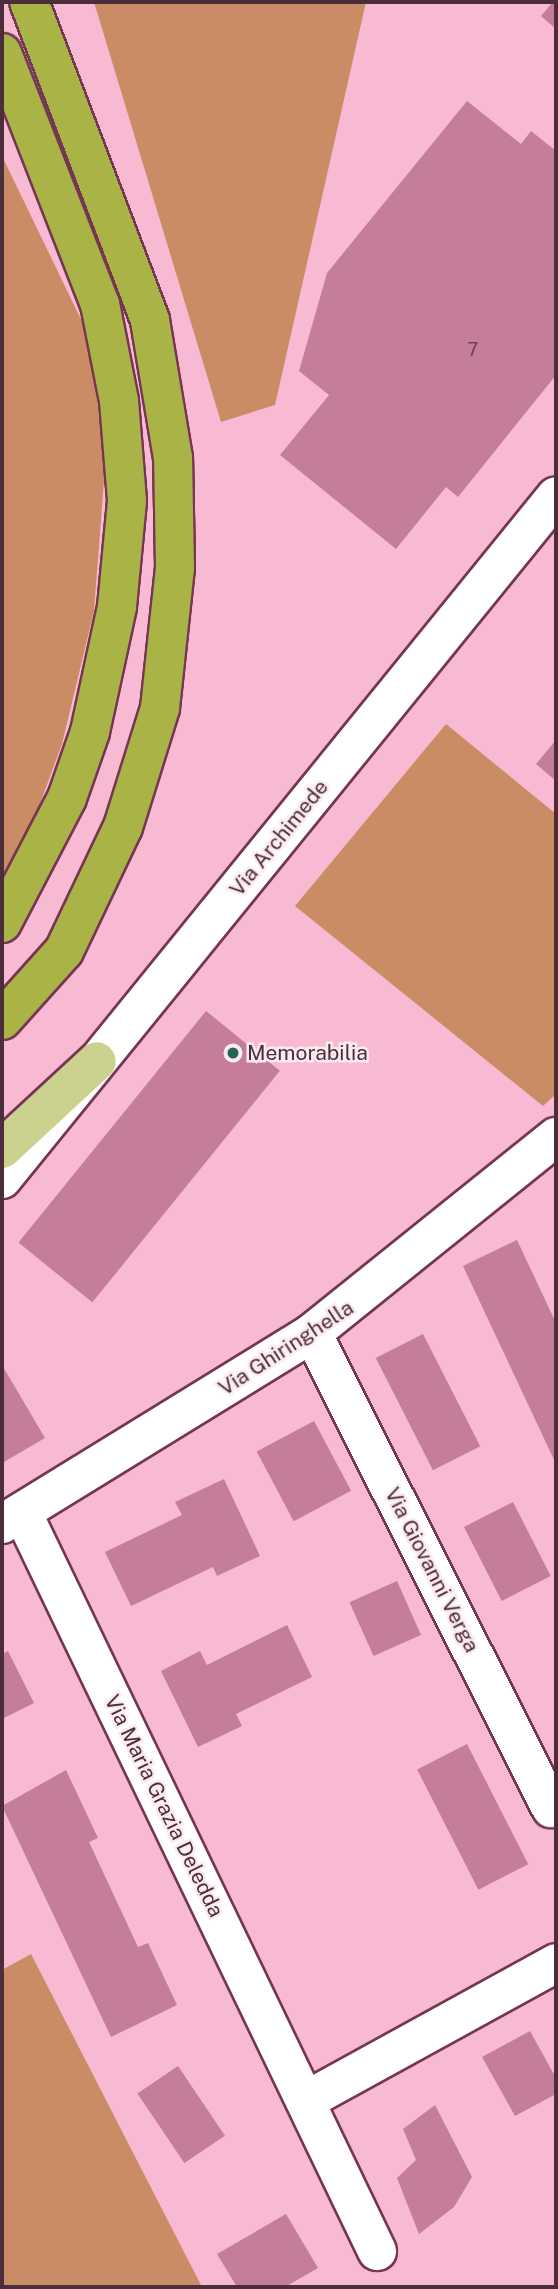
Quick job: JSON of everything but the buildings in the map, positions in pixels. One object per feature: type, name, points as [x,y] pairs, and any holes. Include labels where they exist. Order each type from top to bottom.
[{"type":"highway","points":[[2,1020],[64,951],[123,827],[160,708],[175,568],[173,458],[150,320],[29,3]]},
{"type":"highway","points":[[2,53],[100,304],[119,401],[127,501],[117,607],[90,732],[68,798],[2,923]]},
{"type":"main road","points":[[2,1149],[97,1062]]},
{"type":"street","name":"Via Archimede","points":[[2,1179],[556,496]]},
{"type":"street","name":"Via Ghiringhella","points":[[12,1518],[312,1333],[554,1145]]},
{"type":"street","name":"Via Giovanni Verga","points":[[312,1333],[551,1808]]},
{"type":"street","name":"Via Maria Grazia Deledda","points":[[12,1518],[307,2100],[377,2251]]},
{"type":"street","points":[[307,2100],[556,1963]]},
{"type":"shaded area","points":[[94,2],[366,2],[275,405],[221,422]]},
{"type":"shaded area","points":[[2,156],[90,338],[105,468],[94,611],[62,744],[17,866],[2,887]]},
{"type":"shaded area","points":[[446,724],[556,814],[556,1094],[543,1106],[295,906]]},
{"type":"shaded area","points":[[31,1954],[202,2287],[2,2287],[2,1970]]},
{"type":"place","name":"Memorabilia","points":[[233,1053]]}]
